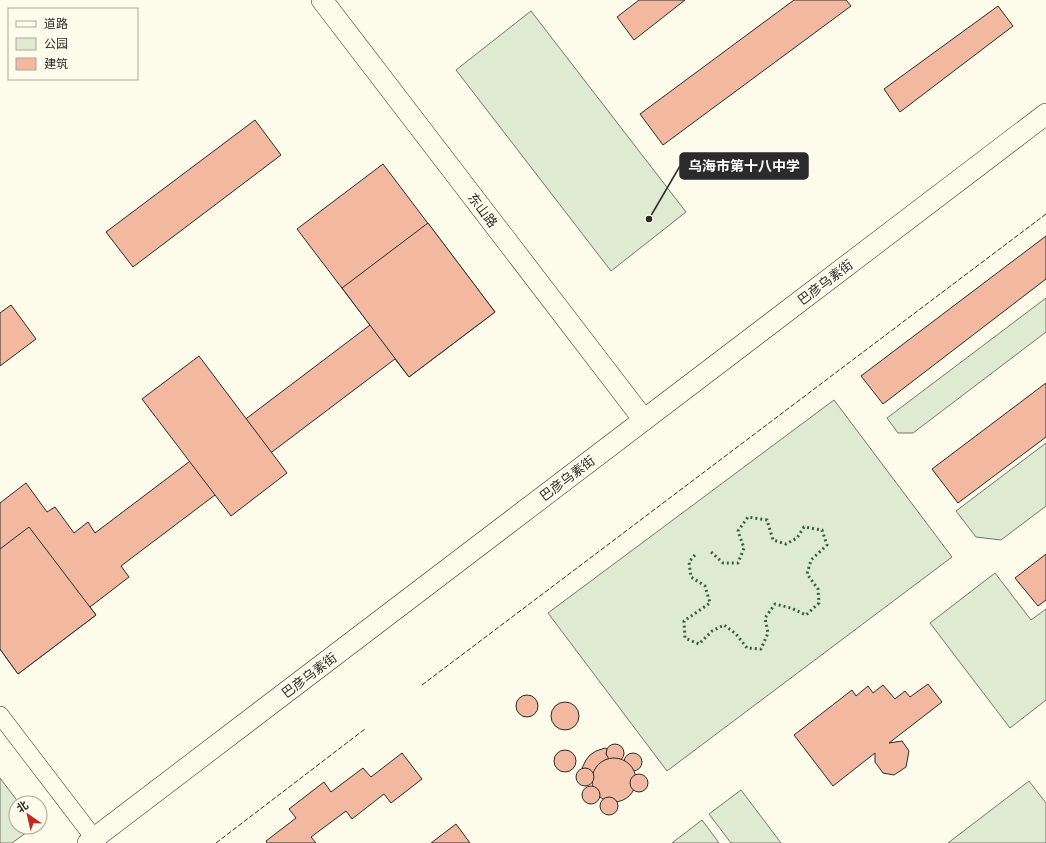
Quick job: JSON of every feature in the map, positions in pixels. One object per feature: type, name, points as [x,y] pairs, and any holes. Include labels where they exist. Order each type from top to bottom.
[{"type":"street","name":"东山路","points":[[322,0],[644,420]]},
{"type":"street","name":"巴彦乌素街","points":[[96,841],[644,420],[1046,114]]},
{"type":"street","name":"巴彦乌素街","points":[[96,841],[1046,130]]},
{"type":"street","points":[[0,715],[96,841]]},
{"type":"green space","points":[[531,11],[686,212],[611,271],[456,70]]},
{"type":"green space","points":[[1046,298],[1046,332],[913,433],[898,433],[887,418]]},
{"type":"green space","points":[[834,400],[952,557],[667,771],[548,613]]},
{"type":"green space","points":[[1046,443],[1046,506],[1001,540],[976,537],[956,511]]},
{"type":"green space","points":[[995,573],[1031,620],[1046,609],[1046,700],[1010,728],[930,623]]},
{"type":"green space","points":[[0,778],[13,795],[8,795],[8,835],[23,835],[12,843],[0,843]]},
{"type":"green space","points":[[1029,781],[1046,803],[1046,843],[948,843]]},
{"type":"green space","points":[[741,790],[781,843],[731,843],[709,814]]},
{"type":"green space","points":[[702,820],[719,843],[672,843]]},
{"type":"building","points":[[639,0],[685,0],[634,40],[617,17]]},
{"type":"building","points":[[794,0],[846,0],[851,6],[663,145],[640,114]]},
{"type":"building","points":[[998,6],[1013,26],[900,112],[884,89]]},
{"type":"building","points":[[255,120],[281,155],[133,267],[106,232]]},
{"type":"building","points":[[383,164],[495,312],[409,377],[395,359],[121,566],[129,577],[90,607],[96,615],[18,674],[0,649],[0,503],[26,483],[47,512],[55,507],[74,533],[88,522],[95,533],[370,325],[297,229]]},
{"type":"building","points":[[428,223],[495,312],[409,377],[342,288]]},
{"type":"building","points":[[1046,236],[1046,279],[883,404],[861,376]]},
{"type":"building","points":[[11,305],[36,339],[0,366],[0,313]]},
{"type":"building","points":[[199,356],[287,473],[231,516],[142,399]]},
{"type":"building","points":[[1046,383],[1046,437],[958,503],[932,469]]},
{"type":"building","points":[[29,527],[96,615],[18,674],[0,649],[0,549]]},
{"type":"building","points":[[1046,554],[1046,600],[1038,606],[1015,578]]},
{"type":"building","points":[[928,684],[942,702],[889,743],[902,741],[909,751],[906,767],[894,775],[883,773],[875,762],[875,753],[833,786],[794,735],[852,690],[856,696],[868,686],[873,693],[883,685],[895,699],[905,691],[910,697]]},
{"type":"building","points":[[527,695],[535,698],[538,706],[535,714],[527,717],[519,714],[516,706],[519,698]]},
{"type":"building","points":[[565,702],[575,706],[579,716],[575,726],[565,730],[555,726],[551,716],[555,706]]},
{"type":"building","points":[[611,744],[619,744],[624,749],[622,760],[619,762],[611,762],[606,757],[606,749]]},
{"type":"building","points":[[605,748],[607,749],[606,754],[609,759],[605,760],[597,767],[593,776],[582,768],[590,755]]},
{"type":"building","points":[[565,750],[573,753],[576,761],[573,769],[565,772],[557,769],[554,761],[557,753]]},
{"type":"building","points":[[402,753],[422,779],[391,803],[384,794],[352,819],[346,811],[311,837],[316,843],[267,843],[266,841],[296,818],[289,809],[324,782],[331,792],[363,768],[371,777]]},
{"type":"building","points":[[629,753],[637,753],[642,758],[640,769],[637,771],[629,771],[624,766],[624,758]]},
{"type":"building","points":[[614,758],[626,762],[632,768],[636,780],[632,792],[626,798],[614,802],[602,798],[596,792],[592,780],[596,768],[602,762]]},
{"type":"building","points":[[581,768],[589,768],[594,773],[592,784],[589,786],[581,786],[576,781],[576,773]]},
{"type":"building","points":[[635,774],[643,774],[648,779],[646,790],[643,792],[635,792],[630,787],[630,779]]},
{"type":"building","points":[[587,786],[595,786],[600,791],[598,802],[595,804],[587,804],[582,799],[582,791]]},
{"type":"building","points":[[605,797],[613,797],[618,802],[616,813],[613,815],[605,815],[600,810],[600,802]]},
{"type":"building","points":[[456,824],[470,843],[431,843]]},
{"type":"hedge","points":[[695,555],[689,562],[691,577],[705,586],[710,603],[684,621],[685,638],[699,644],[712,631],[724,625],[736,634],[747,648],[761,649],[768,633],[765,618],[775,604],[791,608],[806,615],[819,603],[818,589],[807,574],[811,560],[827,545],[822,530],[804,527],[797,538],[786,544],[773,540],[767,520],[748,517],[738,531],[744,548],[738,563],[723,563],[710,551]]},
{"type":"fence","points":[[422,685],[1046,214]]},
{"type":"fence","points":[[216,843],[365,729]]},
{"type":"place","name":"乌海市第十八中学","points":[[649,219]]}]
